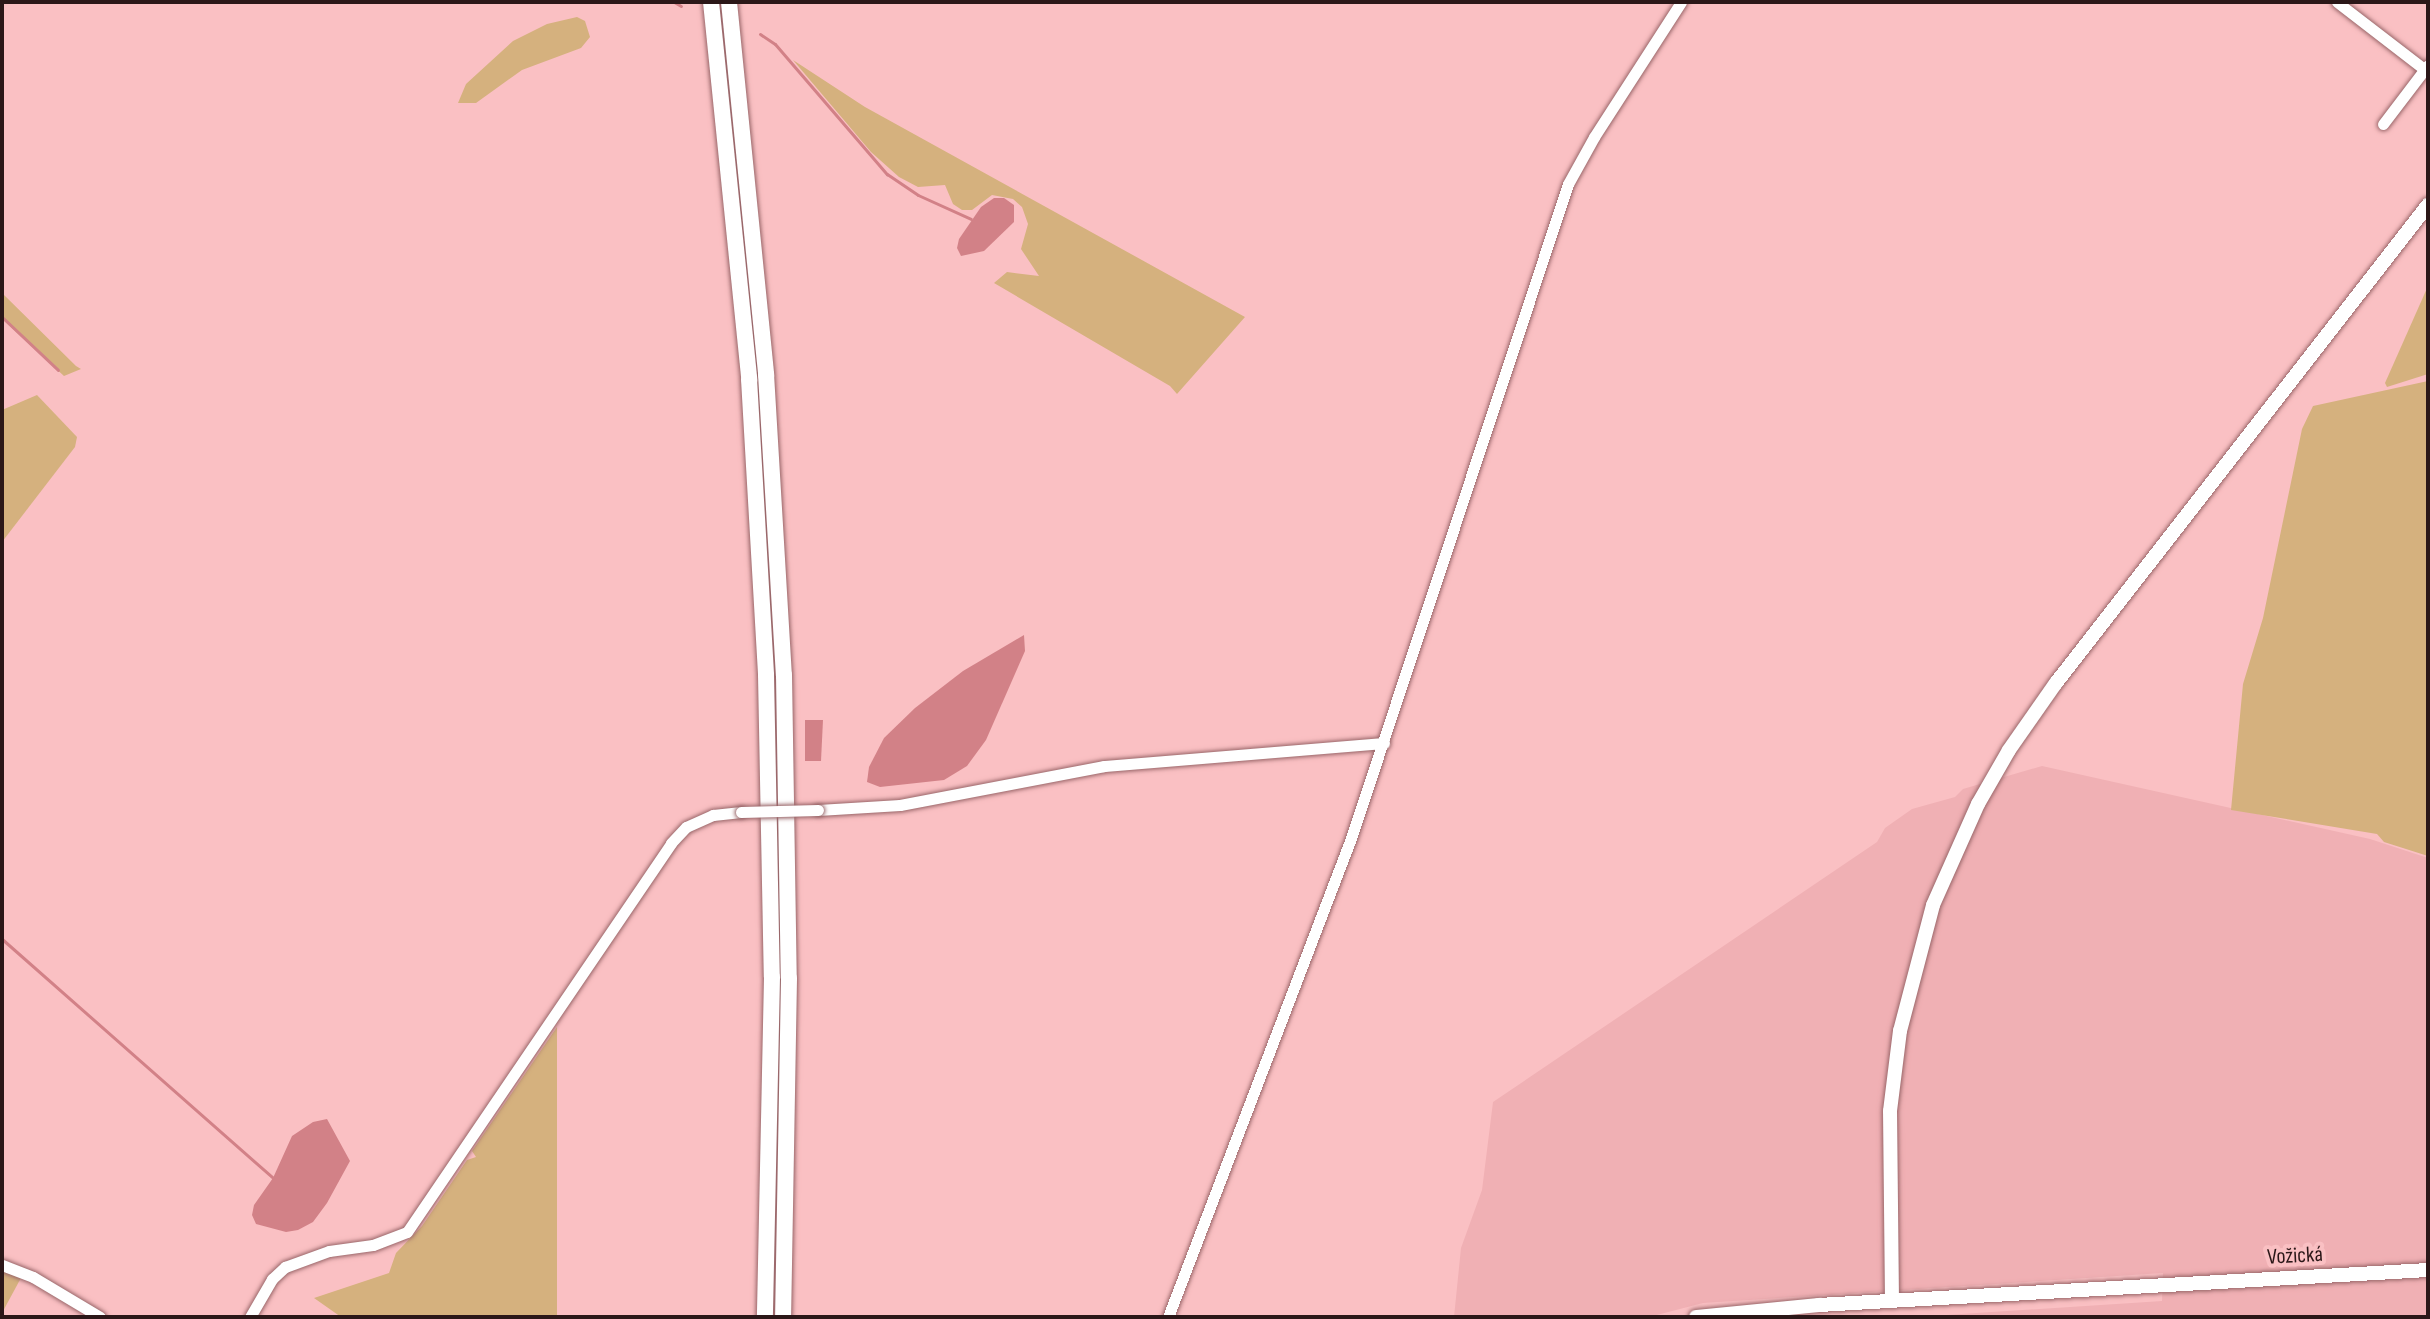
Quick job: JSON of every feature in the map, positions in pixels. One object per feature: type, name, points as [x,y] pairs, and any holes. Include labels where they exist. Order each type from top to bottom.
[{"type":"highway","points":[[711,2],[748,364],[766,660],[772,977],[765,1317]]},
{"type":"highway","points":[[729,2],[766,374],[784,675],[789,978],[783,1317]]},
{"type":"main road","points":[[1892,1301],[1890,1111],[1900,1031],[1925,930],[1962,836],[1997,769],[2038,707],[2428,205]]},
{"type":"main road","name":"Vožická","points":[[1696,1317],[1892,1301],[2428,1270]]},
{"type":"street","points":[[1168,1317],[1318,927],[1384,743],[1568,184],[1594,137],[1681,2]]},
{"type":"street","points":[[2337,2],[2426,66],[2383,124]]},
{"type":"street","points":[[250,1317],[272,1279],[285,1267],[329,1251],[373,1245],[407,1232],[671,843],[686,827],[713,815],[741,812],[900,805],[1104,766],[1384,743]]},
{"type":"street","points":[[2,1265],[33,1277],[100,1317]]},
{"type":"shaded area","points":[[577,17],[585,21],[590,37],[581,48],[522,70],[476,103],[458,103],[466,84],[513,41],[547,24]]},
{"type":"shaded area","points":[[793,60],[865,107],[1245,317],[1177,394],[1170,386],[994,283],[1007,272],[1039,276],[1021,249],[1028,224],[1022,207],[1013,199],[992,195],[972,210],[962,210],[953,204],[945,185],[918,187],[899,177],[871,152]]},
{"type":"shaded area","points":[[994,198],[1004,198],[1014,205],[1014,222],[984,251],[961,256],[957,248],[959,239],[981,207]]},
{"type":"shaded area","points":[[2428,286],[2428,374],[2387,387],[2385,383]]},
{"type":"shaded area","points":[[2,293],[81,369],[64,376],[2,319]]},
{"type":"shaded area","points":[[2428,381],[2428,856],[2384,842],[2377,834],[2231,810],[2243,684],[2263,618],[2302,429],[2313,406]]},
{"type":"shaded area","points":[[37,395],[77,437],[75,447],[2,542],[2,410]]},
{"type":"shaded area","points":[[1024,635],[1025,651],[986,740],[967,766],[944,780],[880,787],[867,782],[869,767],[884,738],[915,708],[963,671]]},
{"type":"shaded area","points":[[805,720],[823,720],[821,761],[805,761]]},
{"type":"shaded area","points":[[2042,766],[2370,839],[2428,858],[2428,1317],[1915,1317],[2162,1301],[2163,1273],[1703,1303],[1649,1317],[1454,1317],[1461,1248],[1482,1190],[1493,1102],[1877,842],[1885,828],[1912,809],[1955,797],[1963,789]]},
{"type":"shaded area","points":[[557,1027],[557,1317],[341,1317],[314,1298],[389,1273],[396,1253],[422,1226],[467,1160],[476,1157],[472,1151]]},
{"type":"shaded area","points":[[327,1119],[350,1161],[327,1203],[313,1222],[298,1230],[286,1232],[256,1224],[252,1215],[254,1205],[273,1178],[292,1136],[313,1122]]},
{"type":"shaded area","points":[[2,1271],[22,1276],[2,1313]]},
{"type":"waterway","points":[[674,2],[681,6]]},
{"type":"waterway","points":[[760,34],[775,44],[887,174],[918,195],[971,219]]},
{"type":"waterway","points":[[2,317],[58,370]]},
{"type":"waterway","points":[[2,939],[273,1178]]}]
